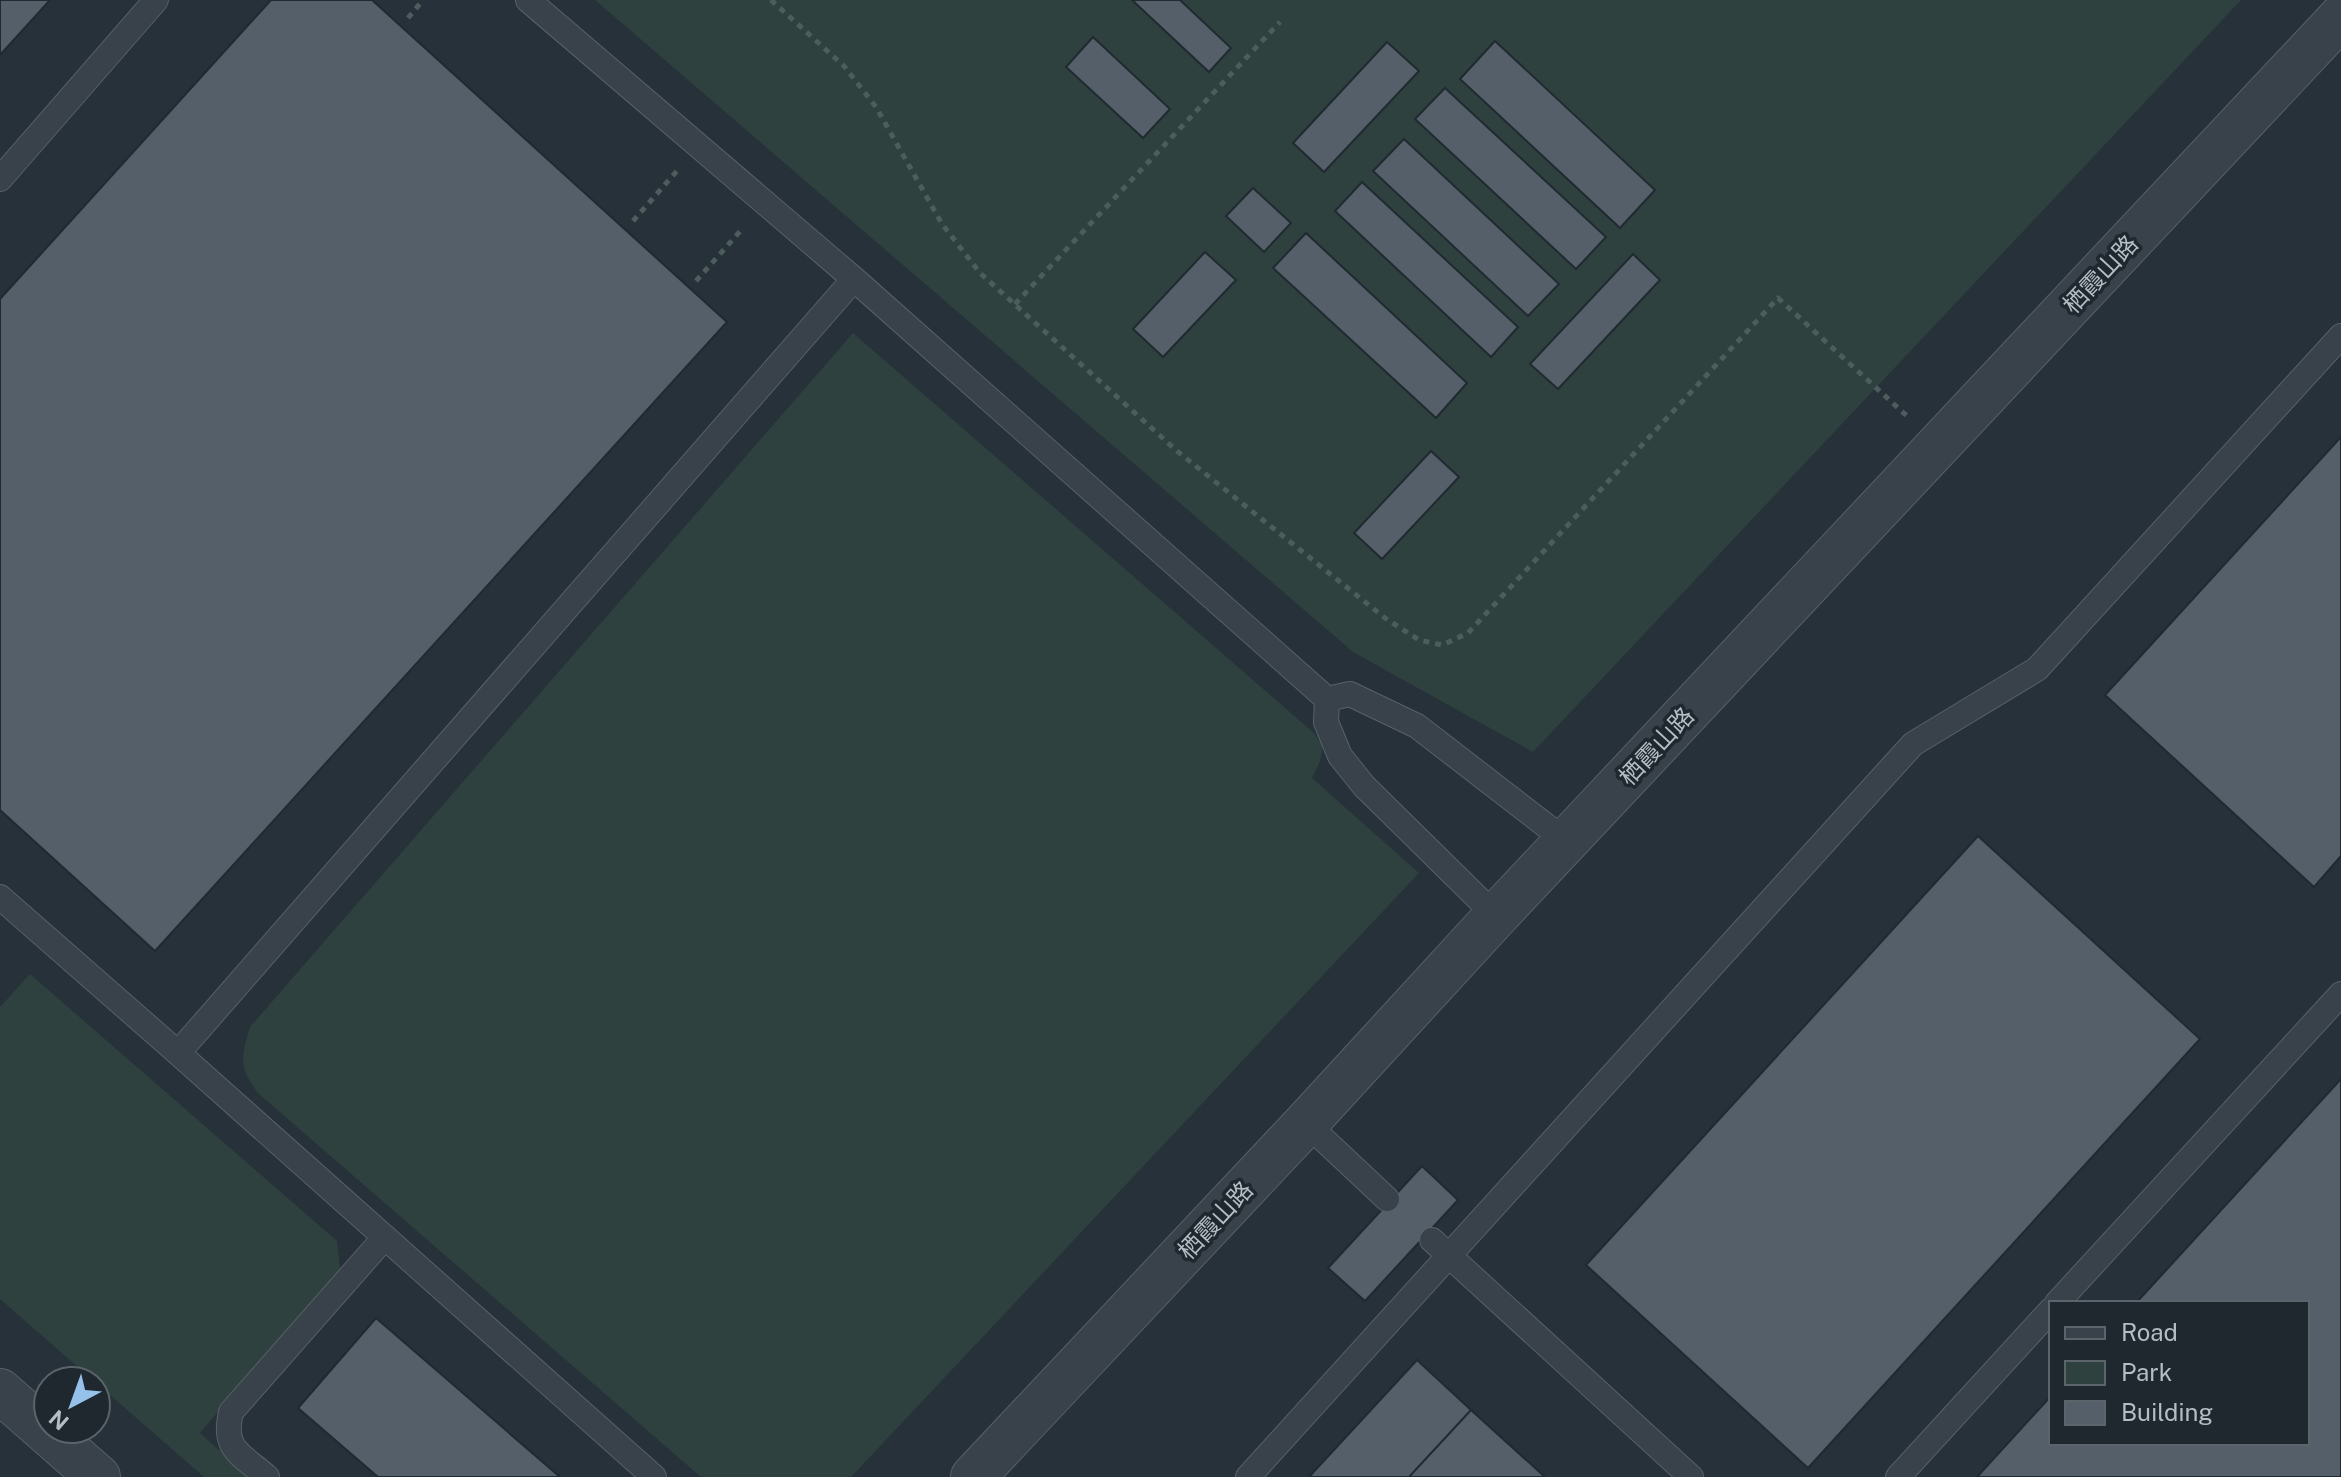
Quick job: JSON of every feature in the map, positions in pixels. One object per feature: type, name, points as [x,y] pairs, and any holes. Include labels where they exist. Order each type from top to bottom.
[{"type":"street","name":"栖霞山路","points":[[973,1477],[2341,17]]},
{"type":"street","points":[[0,1391],[98,1477]]},
{"type":"lane","points":[[0,179],[156,0]]},
{"type":"lane","points":[[528,0],[854,279],[1327,699]]},
{"type":"lane","points":[[178,1053],[854,279]]},
{"type":"lane","points":[[1248,1477],[1441,1248],[1913,744],[2037,669],[2341,336]]},
{"type":"lane","points":[[1327,699],[1350,694],[1417,726],[1566,841]]},
{"type":"lane","points":[[1327,699],[1326,722],[1340,756],[1364,786],[1496,916]]},
{"type":"lane","points":[[0,897],[654,1477]]},
{"type":"lane","points":[[2059,1301],[2341,994]]},
{"type":"lane","points":[[1306,1123],[1387,1199]]},
{"type":"lane","points":[[267,1477],[230,1445],[226,1430],[231,1412],[385,1237]]},
{"type":"lane","points":[[1441,1248],[1691,1477]]},
{"type":"lane","points":[[1898,1477],[2049,1312]]},
{"type":"path","points":[[408,18],[423,0]]},
{"type":"path","points":[[771,0],[844,66],[876,107],[942,224],[980,273],[1177,451],[1385,618],[1419,640],[1442,645],[1468,633],[1778,298],[1939,445]]},
{"type":"path","points":[[1015,304],[1280,22]]},
{"type":"path","points":[[633,221],[699,146]]},
{"type":"path","points":[[696,281],[765,203]]},
{"type":"green space","points":[[595,0],[2241,0],[1533,752],[1353,652]]},
{"type":"green space","points":[[853,333],[1314,733],[1323,746],[1312,778],[1419,873],[851,1477],[701,1477],[259,1094],[247,1077],[243,1055],[250,1027]]},
{"type":"green space","points":[[30,974],[337,1241],[340,1269],[200,1433],[249,1477],[204,1477],[112,1397],[112,1365],[76,1365],[0,1299],[0,1007]]},
{"type":"building","points":[[0,0],[50,0],[0,55]]},
{"type":"building","points":[[271,0],[372,0],[727,322],[155,951],[0,810],[0,299]]},
{"type":"building","points":[[1132,0],[1180,0],[1231,48],[1209,72]]},
{"type":"building","points":[[1093,37],[1170,109],[1143,138],[1066,67]]},
{"type":"building","points":[[1495,41],[1655,190],[1620,228],[1460,79]]},
{"type":"building","points":[[1387,42],[1419,71],[1324,172],[1293,143]]},
{"type":"building","points":[[1445,88],[1606,237],[1576,269],[1415,119]]},
{"type":"building","points":[[1404,139],[1559,284],[1528,316],[1373,171]]},
{"type":"building","points":[[1362,182],[1518,327],[1491,357],[1335,211]]},
{"type":"building","points":[[1253,188],[1291,223],[1264,252],[1226,216]]},
{"type":"building","points":[[1306,233],[1467,383],[1436,418],[1273,268]]},
{"type":"building","points":[[1205,252],[1236,280],[1163,357],[1133,329]]},
{"type":"building","points":[[1633,254],[1660,280],[1558,389],[1530,364]]},
{"type":"building","points":[[2341,437],[2341,856],[2314,887],[2105,695]]},
{"type":"building","points":[[1431,451],[1459,477],[1382,559],[1354,533]]},
{"type":"building","points":[[1978,836],[2200,1039],[1808,1468],[1586,1265]]},
{"type":"building","points":[[2341,1079],[2341,1477],[1977,1477],[2049,1398],[2049,1445],[2309,1445],[2309,1301],[2138,1301]]},
{"type":"building","points":[[1422,1166],[1458,1200],[1365,1301],[1328,1268]]},
{"type":"building","points":[[376,1318],[560,1477],[378,1477],[298,1408]]},
{"type":"building","points":[[1417,1360],[1471,1410],[1409,1477],[1309,1477]]},
{"type":"building","points":[[1471,1410],[1545,1477],[1409,1477]]}]
